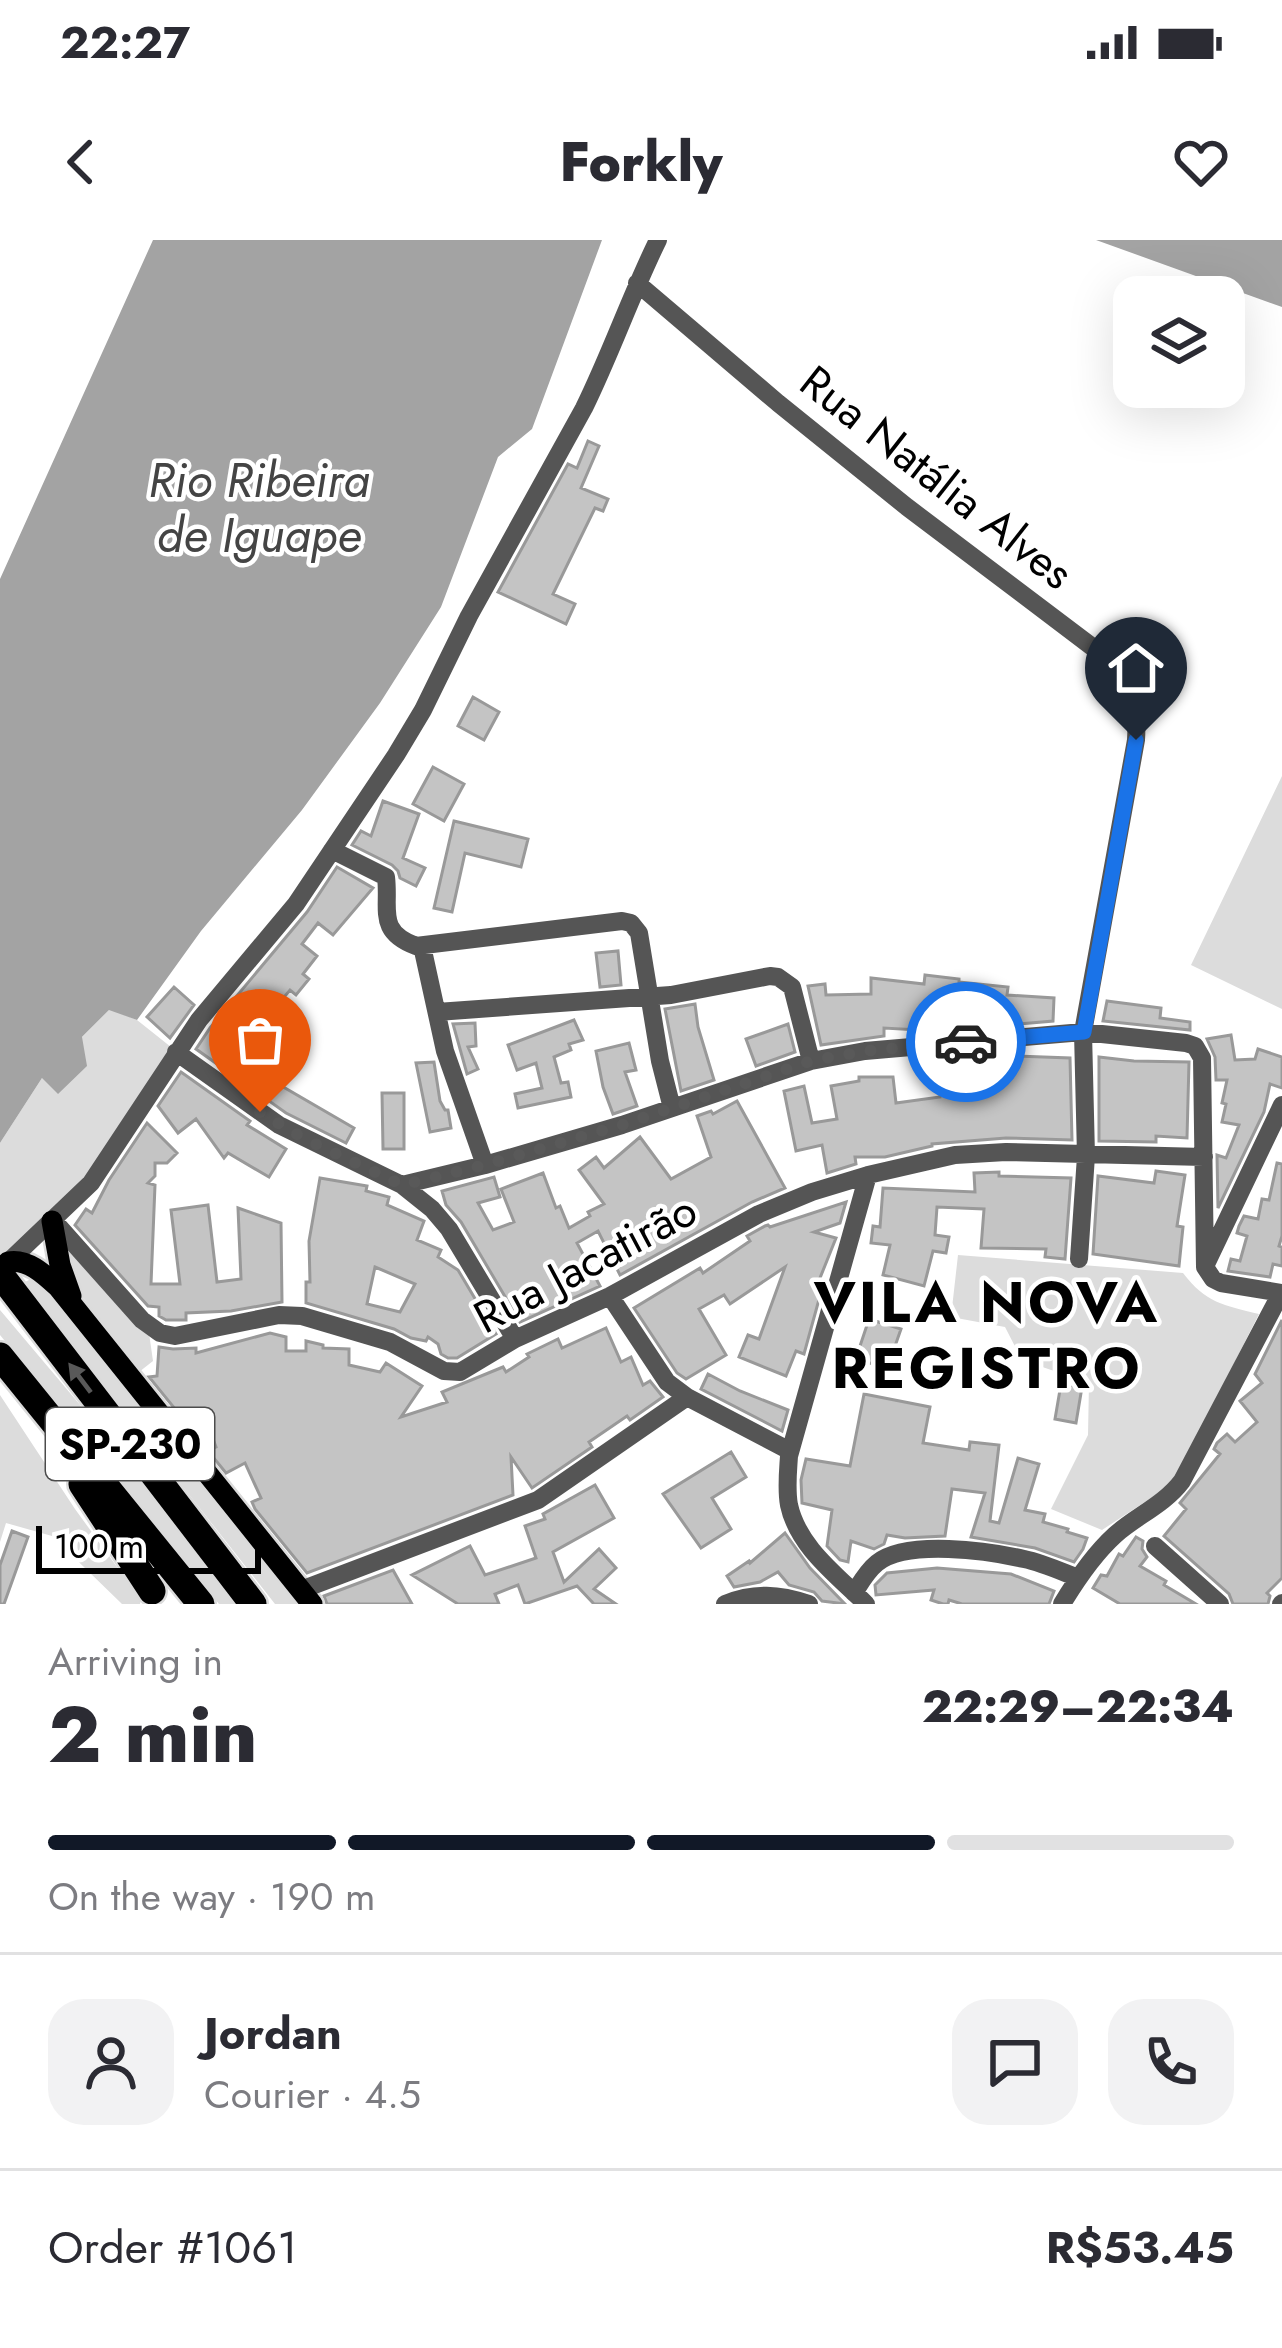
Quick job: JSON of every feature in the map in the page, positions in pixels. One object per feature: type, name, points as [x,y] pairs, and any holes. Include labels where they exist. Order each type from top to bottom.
[{"type":"highway","name":"SP-230","points":[[4,1272],[253,1604]]},
{"type":"highway","name":"SP-230","points":[[7,1365],[201,1604]]},
{"type":"highway","points":[[7,1365],[39,1426],[94,1499],[156,1598]]},
{"type":"main road","points":[[53,1220],[60,1265],[75,1308]]},
{"type":"main road","points":[[4,1272],[21,1261],[58,1287],[306,1597]]},
{"type":"street","points":[[4,1272],[91,1183],[199,1020],[286,916],[423,710],[469,616],[584,408],[658,240]]},
{"type":"street","name":"Rua Natália Alves","points":[[637,283],[907,507],[1095,649],[1133,695],[1136,740],[1084,1032],[1086,1156],[1079,1259]]},
{"type":"street","points":[[332,850],[386,877],[385,911],[390,927],[407,943],[422,946],[631,923],[639,933],[672,1108]]},
{"type":"street","points":[[422,946],[451,1068],[485,1165]]},
{"type":"street","points":[[437,1012],[671,995],[761,976],[778,977],[795,993],[811,1061]]},
{"type":"street","points":[[402,1185],[485,1165],[811,1061],[902,1047],[1084,1032],[1186,1043],[1198,1049],[1202,1058],[1205,1267],[1221,1283],[1281,1293],[1178,1487],[1114,1536],[1078,1577],[1062,1604]]},
{"type":"street","points":[[176,1052],[279,1125],[402,1185],[432,1209],[515,1339]]},
{"type":"street","points":[[1205,1267],[1282,1105]]},
{"type":"street","name":"Rua Jacatirão","points":[[53,1220],[142,1320],[168,1335],[290,1314],[390,1342],[452,1372],[468,1369],[515,1339],[610,1296],[759,1214],[868,1174],[955,1154],[1204,1157]]},
{"type":"street","points":[[868,1174],[790,1451],[788,1499],[794,1522],[803,1539],[860,1598],[877,1562],[906,1551],[978,1551],[1024,1558],[1078,1577]]},
{"type":"street","points":[[610,1296],[667,1382],[790,1451]]},
{"type":"street","points":[[306,1597],[538,1500],[687,1397]]},
{"type":"street","points":[[1155,1546],[1220,1604]]},
{"type":"street","points":[[725,1604],[769,1594],[809,1604]]},
{"type":"shaded area","points":[[1282,776],[1282,1009],[1191,965]]},
{"type":"shaded area","points":[[110,1009],[137,1020],[176,1051],[91,1182],[0,1268],[0,1143],[42,1078]]},
{"type":"shaded area","points":[[68,1245],[149,1333],[153,1361],[139,1372],[73,1284]]},
{"type":"shaded area","points":[[958,1255],[1183,1273],[1216,1301],[1259,1314],[1177,1476],[1160,1492],[1102,1530],[1051,1509],[1088,1435],[1089,1383],[1022,1360],[1005,1327],[951,1317]]},
{"type":"shaded area","points":[[41,1281],[296,1604],[275,1604],[23,1283]]},
{"type":"shaded area","points":[[0,1310],[173,1515],[241,1604],[219,1604],[0,1335]]},
{"type":"shaded area","points":[[0,1395],[140,1604],[122,1604],[52,1536],[6,1523],[0,1542]]},
{"type":"water","name":"Rio Ribeira de Iguape","points":[[153,240],[602,240],[532,429],[498,457],[441,607],[380,703],[137,1020],[109,1010],[82,1037],[87,1066],[58,1094],[42,1078],[0,1143],[0,579]]},
{"type":"water","points":[[1096,240],[1282,240],[1282,307],[1245,294],[1245,276],[1196,276]]},
{"type":"building","points":[[588,441],[599,446],[581,488],[608,499],[603,511],[595,508],[553,594],[575,604],[566,624],[498,592],[568,464],[577,468]]},
{"type":"building","points":[[473,697],[499,712],[484,740],[458,726]]},
{"type":"building","points":[[433,767],[464,784],[444,821],[413,804]]},
{"type":"building","points":[[383,801],[419,814],[403,858],[425,868],[416,886],[400,878],[392,865],[352,845],[361,831],[371,836]]},
{"type":"building","points":[[454,821],[528,839],[521,867],[465,853],[452,912],[434,908]]},
{"type":"building","points":[[337,867],[373,888],[333,935],[318,923],[302,944],[317,956],[303,974],[309,979],[296,995],[290,990],[233,1058],[354,1128],[346,1143],[286,1113],[196,1049],[307,912]]},
{"type":"building","points":[[618,951],[621,985],[600,987],[596,953]]},
{"type":"building","points":[[925,975],[1008,987],[1007,995],[1054,998],[1053,1021],[937,1031],[884,1028],[884,1036],[821,1045],[808,986],[825,984],[826,995],[871,994],[871,978],[924,984]]},
{"type":"building","points":[[174,987],[194,1005],[170,1038],[147,1017]]},
{"type":"building","points":[[1107,1001],[1161,1008],[1160,1018],[1190,1022],[1190,1030],[1103,1021]]},
{"type":"building","points":[[695,1004],[714,1080],[681,1091],[665,1009]]},
{"type":"building","points":[[574,1020],[583,1040],[569,1044],[571,1050],[554,1057],[561,1083],[568,1082],[571,1097],[518,1108],[515,1094],[542,1088],[536,1063],[517,1070],[508,1045]]},
{"type":"building","points":[[475,1023],[476,1046],[468,1047],[478,1069],[467,1074],[453,1024]]},
{"type":"building","points":[[788,1024],[795,1052],[756,1066],[746,1039]]},
{"type":"building","points":[[1231,1035],[1235,1060],[1255,1059],[1258,1049],[1282,1057],[1282,1088],[1270,1084],[1264,1112],[1218,1208],[1217,1155],[1226,1158],[1239,1125],[1222,1122],[1227,1080],[1216,1080],[1215,1057],[1207,1039]]},
{"type":"building","points":[[629,1043],[636,1070],[625,1072],[637,1106],[613,1114],[596,1051]]},
{"type":"building","points":[[1015,1056],[1070,1058],[1072,1140],[1006,1138],[932,1144],[885,1157],[855,1157],[856,1164],[827,1173],[822,1145],[796,1151],[784,1091],[804,1086],[812,1123],[837,1119],[831,1086],[859,1081],[859,1077],[893,1077],[896,1103],[940,1097],[940,1064],[1015,1066]]},
{"type":"building","points":[[1099,1057],[1189,1062],[1187,1138],[1099,1141]]},
{"type":"building","points":[[434,1062],[440,1101],[448,1110],[451,1128],[430,1132],[416,1063]]},
{"type":"building","points":[[181,1072],[250,1121],[247,1125],[286,1149],[269,1177],[228,1153],[224,1158],[196,1119],[178,1133],[158,1106]]},
{"type":"building","points":[[382,1093],[404,1093],[404,1149],[383,1149]]},
{"type":"building","points":[[737,1101],[785,1188],[620,1275],[598,1231],[577,1243],[600,1286],[520,1322],[446,1205],[442,1191],[494,1177],[500,1197],[478,1203],[493,1230],[514,1222],[501,1189],[543,1173],[569,1228],[604,1204],[579,1170],[596,1157],[604,1168],[640,1137],[671,1179],[711,1157],[697,1116],[713,1114]]},
{"type":"building","points":[[147,1123],[177,1153],[167,1163],[155,1163],[155,1176],[148,1183],[155,1185],[151,1284],[180,1284],[171,1210],[208,1205],[217,1282],[241,1279],[238,1208],[281,1223],[282,1302],[186,1313],[186,1320],[166,1320],[159,1316],[159,1307],[148,1306],[75,1225],[86,1209],[92,1213]]},
{"type":"building","points":[[1277,1163],[1282,1164],[1282,1266],[1273,1264],[1270,1277],[1228,1271],[1231,1259],[1240,1261],[1247,1236],[1237,1233],[1239,1226],[1244,1216],[1258,1219],[1262,1199],[1269,1200]]},
{"type":"building","points":[[1156,1171],[1185,1175],[1177,1226],[1183,1227],[1179,1266],[1093,1254],[1098,1176],[1154,1183]]},
{"type":"building","points":[[999,1172],[999,1176],[1071,1178],[1065,1259],[1045,1257],[1046,1249],[981,1248],[984,1209],[937,1207],[935,1235],[949,1237],[946,1253],[933,1251],[924,1286],[883,1275],[890,1245],[871,1243],[873,1226],[880,1227],[883,1188],[975,1192],[974,1173]]},
{"type":"building","points":[[320,1178],[367,1186],[366,1191],[389,1197],[387,1205],[424,1221],[417,1240],[441,1250],[438,1257],[458,1270],[496,1334],[457,1358],[448,1358],[428,1337],[426,1341],[411,1338],[306,1303],[309,1241]],"holes":[[[375,1267],[415,1284],[400,1312],[367,1304]]]},
{"type":"building","points":[[846,1202],[840,1223],[814,1232],[836,1238],[818,1283],[823,1285],[804,1354],[796,1351],[786,1376],[739,1357],[748,1335],[759,1339],[785,1267],[730,1304],[724,1295],[699,1309],[726,1355],[686,1379],[677,1373],[634,1308],[700,1268],[703,1273],[765,1226]]},
{"type":"building","points":[[869,1319],[901,1329],[887,1369],[856,1358]]},
{"type":"building","points":[[1282,1320],[1282,1578],[1267,1593],[1268,1604],[1233,1604],[1229,1594],[1164,1536],[1186,1509],[1180,1503],[1220,1454],[1214,1449],[1217,1443],[1227,1434],[1235,1442],[1257,1422],[1240,1401],[1262,1383],[1255,1374]]},
{"type":"building","points":[[606,1328],[621,1362],[631,1357],[643,1385],[650,1381],[663,1397],[589,1442],[592,1447],[532,1488],[511,1457],[513,1495],[307,1573],[255,1509],[252,1502],[261,1498],[245,1463],[226,1473],[208,1451],[216,1447],[204,1415],[188,1425],[149,1377],[157,1376],[159,1347],[196,1348],[196,1353],[270,1333],[286,1337],[286,1351],[306,1351],[306,1341],[323,1348],[349,1349],[349,1365],[380,1372],[386,1363],[422,1386],[401,1417],[447,1402],[442,1392],[503,1367],[506,1372],[527,1354],[558,1339],[562,1348]]},
{"type":"building","points":[[708,1374],[788,1410],[782,1431],[701,1389]]},
{"type":"building","points":[[1061,1384],[1082,1387],[1076,1423],[1055,1419]]},
{"type":"building","points":[[864,1394],[930,1407],[923,1443],[969,1450],[970,1442],[999,1445],[990,1521],[999,1523],[1018,1458],[1039,1464],[1025,1510],[1045,1514],[1043,1522],[1087,1538],[1074,1562],[1035,1548],[971,1537],[985,1493],[952,1489],[945,1536],[887,1535],[884,1544],[874,1549],[851,1541],[848,1562],[840,1560],[827,1546],[832,1510],[802,1503],[801,1480],[806,1459],[850,1466]]},
{"type":"building","points":[[731,1452],[746,1477],[712,1498],[731,1529],[701,1548],[663,1494]]},
{"type":"building","points":[[595,1485],[614,1518],[553,1552],[564,1582],[599,1549],[616,1568],[594,1589],[616,1604],[594,1604],[577,1586],[525,1604],[518,1585],[495,1594],[499,1604],[458,1604],[412,1575],[470,1546],[485,1575],[536,1558],[525,1526],[545,1519],[543,1514]]},
{"type":"building","points":[[12,1531],[28,1537],[4,1604],[0,1604],[0,1565]]},
{"type":"building","points":[[785,1533],[845,1604],[822,1601],[814,1592],[789,1585],[778,1572],[760,1582],[734,1587],[727,1576]]},
{"type":"building","points":[[1136,1537],[1143,1541],[1147,1557],[1140,1566],[1196,1604],[1120,1604],[1093,1588]]},
{"type":"building","points":[[937,1568],[1011,1574],[1054,1591],[1049,1604],[949,1600],[943,1604],[931,1600],[934,1590],[876,1595],[875,1585],[887,1573]]},
{"type":"building","points":[[393,1570],[412,1604],[327,1604],[324,1596]]},
{"type":"way so far","points":[[260,1112],[402,1185],[622,1125],[811,1061],[966,1042]]},
{"type":"district","name":"VILA NOVA REGISTRO","points":[[987,1335]]},
{"type":"route","points":[[966,1042],[1084,1032],[1136,740]]}]
